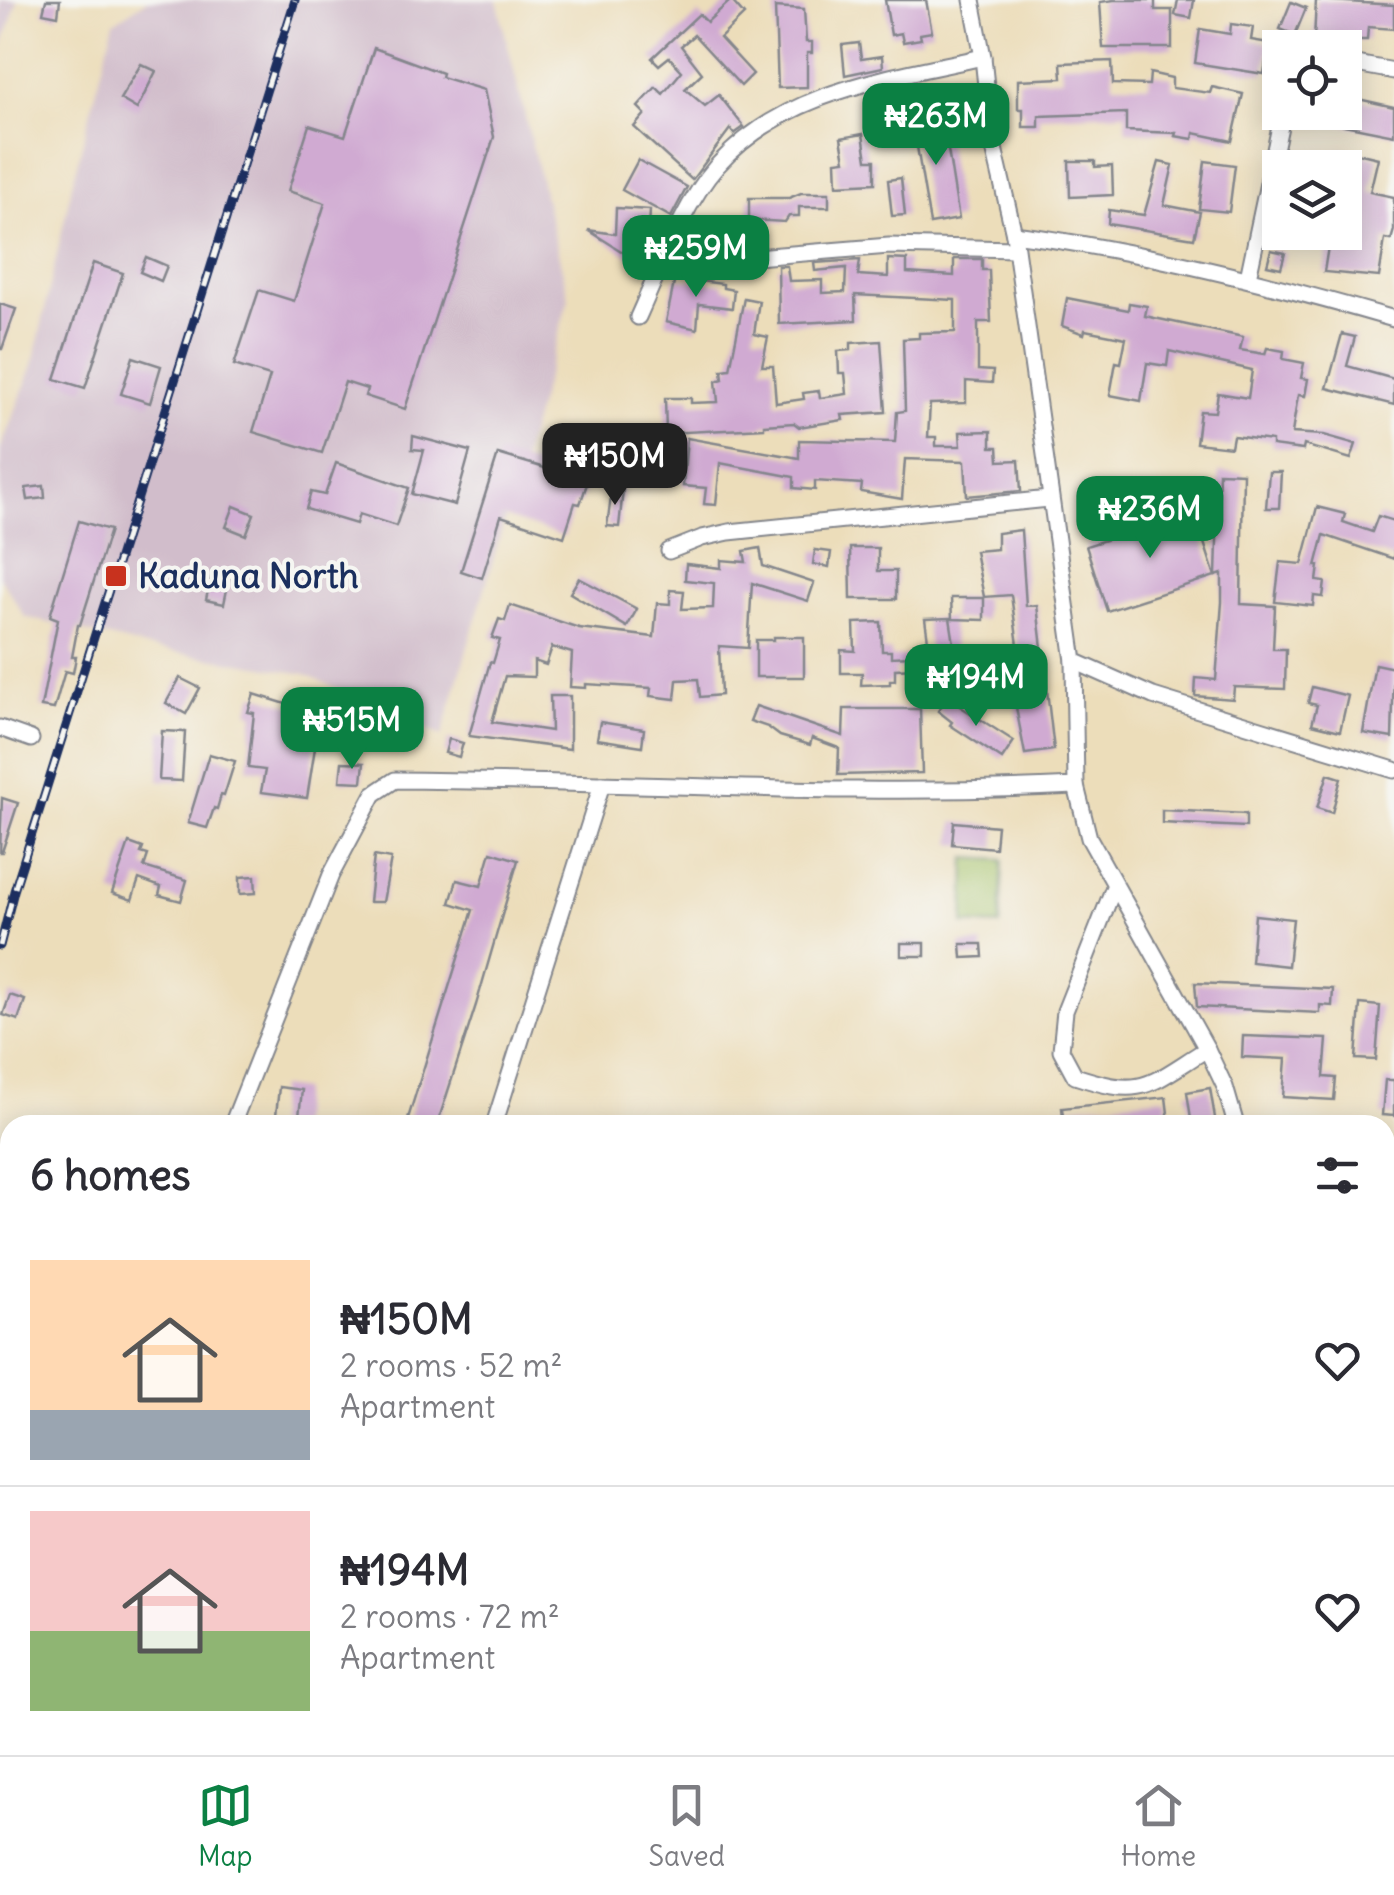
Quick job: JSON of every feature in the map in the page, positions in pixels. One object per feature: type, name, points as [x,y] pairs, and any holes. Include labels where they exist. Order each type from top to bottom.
[{"type":"street","points":[[972,0],[991,135],[1014,241],[1074,661],[1076,786],[1089,838],[1207,1049],[1233,1115]]},
{"type":"street","points":[[638,317],[673,240],[716,168],[760,128],[806,101],[861,84],[983,57]]},
{"type":"street","points":[[1362,65],[1394,71]]},
{"type":"street","points":[[1248,278],[1279,130]]},
{"type":"street","points":[[673,240],[756,257],[889,246],[1014,241],[1086,243],[1248,278],[1394,320]]},
{"type":"street","points":[[670,551],[729,532],[1049,498]]},
{"type":"street","points":[[1074,661],[1153,696],[1394,770]]},
{"type":"street","points":[[0,728],[32,740]]},
{"type":"street","points":[[236,1115],[330,875],[374,794],[395,780],[810,791],[1076,786]]},
{"type":"street","points":[[497,1115],[602,784]]},
{"type":"street","points":[[1114,887],[1065,1011],[1061,1050],[1075,1076],[1111,1088],[1144,1087],[1207,1049]]},
{"type":"shaded area","points":[[0,0],[18,0],[0,54]]},
{"type":"shaded area","points":[[147,0],[497,0],[569,298],[442,736],[305,674],[149,648],[25,617],[0,577],[0,450],[33,365],[73,180],[114,22]]},
{"type":"green space","points":[[966,858],[1003,860],[1000,926],[964,924]]},
{"type":"building","points":[[46,0],[60,0],[58,16],[43,13]]},
{"type":"building","points":[[731,0],[744,15],[720,38],[753,74],[741,86],[694,35],[681,46],[702,73],[685,89],[705,106],[719,95],[744,127],[734,134],[730,129],[692,180],[634,127],[645,114],[638,107],[656,87],[663,94],[682,71],[669,57],[659,65],[652,58],[699,14],[707,22]]},
{"type":"building","points":[[885,0],[926,0],[932,32],[920,34],[921,39],[903,42],[901,33],[891,35]]},
{"type":"building","points":[[1155,0],[1155,10],[1172,10],[1172,48],[1103,48],[1100,2]]},
{"type":"building","points":[[1178,0],[1194,0],[1191,18],[1175,15]]},
{"type":"building","points":[[1316,0],[1394,5],[1394,29],[1368,27],[1367,40],[1362,40],[1362,30],[1314,30]]},
{"type":"building","points":[[1291,2],[1306,8],[1297,30],[1280,29]]},
{"type":"building","points":[[775,7],[804,9],[806,42],[812,42],[812,53],[807,53],[807,87],[778,88]]},
{"type":"building","points":[[1231,24],[1253,27],[1251,40],[1262,42],[1262,74],[1195,63],[1200,29],[1230,34]]},
{"type":"building","points":[[859,43],[861,59],[882,56],[883,67],[845,75],[842,45]]},
{"type":"building","points":[[374,48],[442,73],[441,77],[484,90],[494,137],[405,409],[365,396],[367,389],[345,382],[322,453],[253,432],[270,376],[234,365],[259,290],[294,301],[325,203],[288,191],[309,125],[345,136]]},
{"type":"building","points":[[1112,61],[1113,84],[1149,85],[1150,73],[1172,78],[1172,88],[1210,93],[1212,87],[1243,94],[1232,141],[1194,133],[1193,139],[1175,136],[1176,133],[1126,131],[1126,113],[1039,116],[1039,127],[1023,127],[1023,109],[1018,109],[1018,80],[1062,78],[1061,63]]},
{"type":"building","points":[[141,64],[156,71],[137,109],[120,99]]},
{"type":"building","points":[[1362,100],[1394,107],[1394,135],[1362,129]]},
{"type":"building","points":[[942,112],[959,219],[930,224],[912,117]]},
{"type":"building","points":[[883,115],[888,134],[873,137],[868,119]]},
{"type":"building","points":[[863,134],[867,160],[875,160],[875,183],[837,185],[836,161],[845,160],[841,138]]},
{"type":"building","points":[[1362,154],[1378,158],[1370,192],[1394,197],[1394,230],[1391,240],[1385,239],[1379,277],[1324,272],[1327,250],[1362,250]]},
{"type":"building","points":[[638,160],[687,187],[671,217],[622,190]]},
{"type":"building","points":[[1069,161],[1095,161],[1095,167],[1112,166],[1113,195],[1070,197]]},
{"type":"building","points":[[1205,161],[1235,165],[1229,212],[1199,209]]},
{"type":"building","points":[[1159,162],[1173,165],[1164,205],[1200,212],[1194,238],[1108,224],[1109,210],[1144,215]]},
{"type":"building","points":[[901,178],[905,215],[892,216],[888,180]]},
{"type":"building","points":[[801,193],[829,193],[829,207],[799,207],[799,216],[789,216],[785,222],[749,220],[749,198],[789,198]]},
{"type":"building","points":[[616,208],[650,210],[648,245],[637,261],[588,230],[615,234]]},
{"type":"building","points":[[1271,250],[1285,253],[1281,268],[1267,265]]},
{"type":"building","points":[[146,257],[167,266],[161,281],[140,272]]},
{"type":"building","points":[[888,259],[907,260],[907,273],[954,276],[954,259],[982,259],[982,270],[989,270],[991,322],[978,322],[978,370],[993,371],[992,383],[966,381],[966,403],[930,404],[928,437],[936,437],[936,446],[961,446],[960,432],[991,431],[991,447],[998,447],[999,461],[1019,460],[1021,491],[967,496],[965,461],[905,459],[902,499],[861,492],[862,484],[815,481],[815,490],[794,488],[794,477],[720,463],[716,505],[704,504],[706,488],[683,486],[687,438],[799,458],[799,440],[895,442],[897,412],[905,411],[903,339],[919,338],[919,333],[955,332],[955,300],[855,295],[856,320],[779,324],[778,266],[787,266],[789,281],[822,280],[822,293],[845,292],[846,268],[815,271],[814,263],[860,260],[858,275],[888,277]]},
{"type":"building","points":[[93,263],[123,273],[85,388],[55,379]]},
{"type":"building","points":[[675,278],[723,284],[723,288],[734,290],[732,308],[699,304],[697,329],[666,322]]},
{"type":"building","points":[[744,298],[759,301],[754,334],[768,337],[762,366],[773,366],[776,403],[804,399],[803,393],[819,391],[820,398],[847,394],[845,373],[839,373],[838,351],[851,350],[851,343],[881,341],[886,412],[842,415],[843,420],[799,427],[794,423],[666,433],[665,398],[691,398],[691,403],[718,402],[716,381],[723,379],[722,370],[730,369]]},
{"type":"building","points":[[1067,298],[1128,310],[1129,303],[1147,306],[1145,316],[1243,337],[1240,350],[1265,354],[1267,348],[1284,351],[1283,359],[1304,363],[1301,378],[1308,379],[1305,396],[1298,395],[1292,433],[1324,435],[1356,444],[1351,459],[1304,445],[1303,450],[1233,436],[1231,447],[1196,443],[1200,411],[1215,412],[1218,393],[1248,398],[1252,370],[1169,351],[1167,366],[1147,363],[1141,401],[1110,395],[1116,362],[1121,363],[1126,338],[1085,330],[1084,334],[1062,326]]},
{"type":"building","points":[[0,304],[16,309],[2,349],[0,349]]},
{"type":"building","points":[[1342,334],[1355,337],[1347,366],[1394,379],[1394,405],[1327,388]]},
{"type":"building","points":[[133,357],[161,366],[150,403],[121,394]]},
{"type":"building","points":[[413,436],[470,451],[455,505],[412,494],[424,450],[412,449]]},
{"type":"building","points":[[498,454],[588,481],[580,504],[575,503],[564,537],[501,516],[482,578],[461,571]]},
{"type":"building","points":[[336,463],[409,488],[396,526],[359,514],[356,524],[306,509],[311,492],[325,495]]},
{"type":"building","points":[[1219,472],[1243,473],[1241,604],[1275,606],[1273,649],[1286,649],[1285,689],[1234,687],[1233,699],[1195,696],[1196,678],[1216,680],[1222,602],[1222,574],[1216,576]]},
{"type":"building","points":[[1269,472],[1281,472],[1279,508],[1266,508]]},
{"type":"building","points":[[44,486],[45,498],[28,500],[26,488]]},
{"type":"building","points":[[612,489],[623,490],[619,527],[607,526]]},
{"type":"building","points":[[234,506],[254,514],[246,535],[226,527]]},
{"type":"building","points":[[1317,507],[1345,514],[1343,522],[1372,532],[1378,516],[1394,521],[1394,559],[1324,535],[1316,566],[1317,581],[1325,582],[1323,597],[1314,596],[1313,606],[1275,602],[1280,562],[1302,564]]},
{"type":"building","points":[[1194,512],[1215,576],[1107,611],[1086,546]]},
{"type":"building","points":[[79,521],[110,530],[78,625],[73,673],[65,671],[54,709],[41,707],[58,619],[50,616]]},
{"type":"building","points":[[1021,530],[1026,606],[1037,605],[1054,750],[1025,754],[1014,697],[1025,695],[1011,595],[984,597],[975,551],[997,549],[997,533]]},
{"type":"building","points":[[760,548],[763,566],[814,583],[808,601],[752,583],[748,648],[719,646],[721,695],[700,697],[698,679],[677,680],[675,699],[650,696],[651,688],[586,684],[586,688],[570,687],[572,653],[552,647],[546,665],[534,661],[534,677],[505,676],[492,722],[551,731],[550,696],[570,696],[570,749],[469,736],[500,640],[492,638],[499,619],[505,621],[510,605],[579,628],[654,637],[657,603],[670,604],[670,590],[684,591],[682,609],[713,608],[714,583],[685,580],[686,564],[721,568],[721,560],[746,562],[744,551]]},
{"type":"building","points":[[850,548],[878,548],[878,571],[896,571],[896,599],[851,599]]},
{"type":"building","points":[[815,550],[831,552],[829,567],[813,564]]},
{"type":"building","points":[[212,571],[230,575],[224,604],[206,600]]},
{"type":"building","points":[[579,578],[637,609],[627,627],[570,593]]},
{"type":"building","points":[[951,598],[984,598],[984,620],[952,619]]},
{"type":"building","points":[[950,618],[957,663],[1001,664],[1000,689],[938,687],[938,667],[895,669],[895,680],[890,680],[890,684],[861,685],[862,673],[841,673],[841,650],[855,651],[854,623],[881,622],[882,651],[891,651],[891,657],[930,655],[925,619]]},
{"type":"building","points":[[804,637],[804,677],[756,677],[756,640]]},
{"type":"building","points":[[1375,664],[1394,668],[1392,738],[1363,733]]},
{"type":"building","points":[[180,678],[200,688],[186,714],[166,703]]},
{"type":"building","points":[[1312,687],[1348,696],[1340,731],[1312,724],[1317,705],[1308,703]]},
{"type":"building","points":[[254,694],[312,712],[305,733],[317,735],[307,798],[261,792],[265,770],[248,768],[254,713],[248,712]]},
{"type":"building","points":[[947,698],[1014,741],[1002,759],[950,725],[952,722],[938,711]]},
{"type":"building","points":[[330,701],[364,712],[361,723],[326,712]]},
{"type":"building","points":[[756,706],[843,736],[844,709],[920,709],[922,773],[838,775],[839,748],[812,738],[810,745],[780,736],[750,721]]},
{"type":"building","points":[[600,722],[644,729],[642,746],[597,739]]},
{"type":"building","points":[[162,731],[185,732],[182,781],[159,780]]},
{"type":"building","points":[[449,739],[463,743],[459,757],[445,753]]},
{"type":"building","points":[[209,754],[235,761],[224,796],[214,808],[207,828],[188,823]]},
{"type":"building","points":[[342,762],[364,763],[362,782],[340,781]]},
{"type":"building","points":[[1328,774],[1341,778],[1332,813],[1317,808]]},
{"type":"building","points":[[2,798],[18,803],[0,852]]},
{"type":"building","points":[[1162,810],[1246,814],[1246,827],[1162,823]]},
{"type":"building","points":[[954,822],[997,826],[995,848],[952,844]]},
{"type":"building","points":[[129,843],[143,848],[141,853],[148,855],[144,867],[187,880],[181,901],[159,895],[161,887],[139,879],[132,900],[112,893]]},
{"type":"building","points":[[491,852],[518,860],[440,1115],[409,1115],[473,910],[450,903],[457,880],[481,886]]},
{"type":"building","points":[[374,856],[391,859],[383,902],[369,902]]},
{"type":"building","points":[[255,876],[256,893],[240,894],[240,877]]},
{"type":"building","points":[[1255,915],[1293,919],[1288,966],[1251,962]]},
{"type":"building","points":[[901,943],[925,943],[925,956],[901,956]]},
{"type":"building","points":[[961,944],[982,944],[983,957],[962,958]]},
{"type":"building","points":[[1195,983],[1333,989],[1332,1006],[1320,1005],[1320,1013],[1197,1007]]},
{"type":"building","points":[[10,995],[25,1000],[18,1020],[3,1015]]},
{"type":"building","points":[[1360,1004],[1380,1006],[1376,1060],[1356,1059]]},
{"type":"building","points":[[1243,1036],[1327,1039],[1324,1077],[1336,1078],[1334,1100],[1283,1097],[1286,1059],[1242,1057]]},
{"type":"building","points":[[1385,1080],[1394,1080],[1394,1115],[1382,1115]]},
{"type":"building","points":[[279,1087],[302,1090],[299,1115],[276,1115]]},
{"type":"building","points":[[1210,1088],[1214,1115],[1190,1115],[1187,1092]]},
{"type":"building","points":[[1166,1097],[1168,1115],[1063,1115],[1062,1108]]},
{"type":"railway","points":[[0,946],[14,891],[295,0]]},
{"type":"place","name":"Kaduna North","points":[[116,576]]}]
